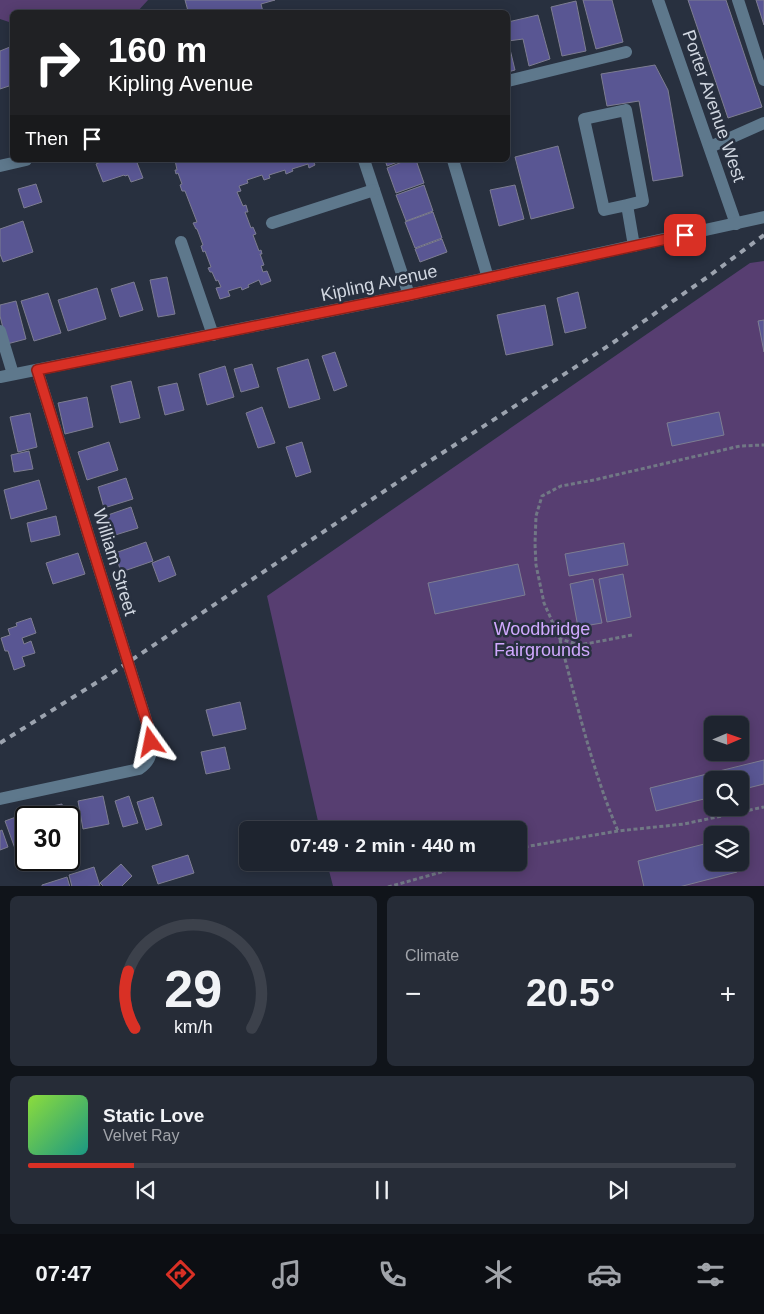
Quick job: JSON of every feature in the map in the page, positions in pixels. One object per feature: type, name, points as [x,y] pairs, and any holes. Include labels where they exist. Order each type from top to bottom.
[{"type":"street","name":"Porter Avenue West","points":[[658,0],[736,224]]},
{"type":"street","points":[[738,0],[764,80]]},
{"type":"street","points":[[510,81],[626,52]]},
{"type":"street","points":[[626,110],[644,202],[627,205],[604,210],[584,119],[626,110]]},
{"type":"street","points":[[710,147],[764,123]]},
{"type":"street","points":[[0,166],[17,162]]},
{"type":"street","points":[[365,162],[409,295]]},
{"type":"street","points":[[454,162],[488,278]]},
{"type":"street","points":[[272,224],[374,190]]},
{"type":"street","points":[[627,205],[634,246]]},
{"type":"street","name":"Kipling Avenue","points":[[6,376],[409,295],[764,217]]},
{"type":"street","points":[[181,242],[213,335]]},
{"type":"street","points":[[0,331],[6,376]]},
{"type":"street","name":"William Street","points":[[0,799],[139,769],[146,764],[151,754],[150,733],[37,370]]},
{"type":"path","points":[[618,831],[604,799],[596,773],[560,639],[544,603],[536,565],[535,544],[536,516],[542,496],[561,486],[740,446],[764,445]]},
{"type":"path","points":[[560,639],[580,645],[632,635]]},
{"type":"path","points":[[527,846],[618,831],[684,824],[764,807]]},
{"type":"path","points":[[388,886],[444,871]]},
{"type":"green space","points":[[0,0],[148,0],[139,10],[10,10],[10,22],[0,19]]},
{"type":"green space","name":"Woodbridge Fairgrounds","points":[[764,261],[764,886],[333,886],[329,871],[527,871],[527,821],[318,821],[267,596],[750,263]]},
{"type":"building","points":[[185,0],[275,0],[261,4],[262,10],[188,10]]},
{"type":"building","points":[[583,0],[612,0],[623,42],[596,49]]},
{"type":"building","points":[[688,0],[726,0],[762,107],[728,118]]},
{"type":"building","points":[[756,0],[764,0],[764,25]]},
{"type":"building","points":[[576,1],[586,51],[562,56],[551,7]]},
{"type":"building","points":[[538,15],[550,59],[529,66],[523,39],[510,41],[510,22]]},
{"type":"building","points":[[10,47],[10,86],[0,89],[0,51]]},
{"type":"building","points":[[510,49],[515,70],[510,71]]},
{"type":"building","points":[[655,65],[668,90],[683,176],[653,181],[639,101],[607,106],[601,74]]},
{"type":"building","points":[[558,146],[574,208],[531,219],[515,157]]},
{"type":"building","points":[[100,162],[137,162],[143,178],[131,182],[128,175],[124,175],[103,182],[96,164]]},
{"type":"building","points":[[175,162],[317,162],[309,168],[308,164],[292,169],[293,171],[286,174],[285,170],[269,175],[270,178],[264,180],[262,175],[247,180],[248,183],[239,186],[241,191],[237,192],[243,206],[246,205],[248,212],[245,212],[251,228],[253,227],[256,234],[253,235],[259,251],[261,250],[262,254],[260,254],[264,265],[261,266],[263,272],[267,271],[271,281],[261,285],[259,280],[242,290],[241,287],[228,291],[230,296],[220,299],[216,288],[221,287],[208,268],[211,267],[205,251],[203,252],[201,246],[203,245],[193,223],[197,222],[185,191],[182,191],[180,185],[182,184],[175,170],[177,170]]},
{"type":"building","points":[[386,162],[398,162],[387,166]]},
{"type":"building","points":[[402,162],[417,162],[424,183],[396,193],[387,168]]},
{"type":"building","points":[[36,184],[42,202],[24,208],[18,189]]},
{"type":"building","points":[[424,185],[433,211],[406,221],[396,195]]},
{"type":"building","points":[[515,185],[524,219],[499,226],[490,190]]},
{"type":"building","points":[[433,212],[442,238],[415,248],[405,222]]},
{"type":"building","points":[[23,221],[33,252],[3,262],[0,254],[0,229]]},
{"type":"building","points":[[442,239],[447,252],[420,262],[415,249]]},
{"type":"building","points":[[167,277],[175,314],[158,317],[150,280]]},
{"type":"building","points":[[134,282],[143,310],[120,317],[111,289]]},
{"type":"building","points":[[97,288],[106,319],[68,331],[58,300]]},
{"type":"building","points":[[578,292],[586,328],[565,333],[557,298]]},
{"type":"building","points":[[48,293],[61,333],[34,341],[21,301]]},
{"type":"building","points":[[16,301],[26,339],[7,344],[0,316],[0,305]]},
{"type":"building","points":[[545,305],[553,345],[506,355],[497,315]]},
{"type":"building","points":[[764,320],[764,352],[758,321]]},
{"type":"building","points":[[335,352],[347,386],[334,391],[322,356]]},
{"type":"building","points":[[308,359],[320,399],[289,408],[277,368]]},
{"type":"building","points":[[252,364],[259,387],[241,392],[234,369]]},
{"type":"building","points":[[225,366],[234,397],[207,405],[199,374]]},
{"type":"building","points":[[131,381],[140,418],[120,423],[111,386]]},
{"type":"building","points":[[177,383],[184,410],[165,415],[158,387]]},
{"type":"building","points":[[87,397],[93,427],[65,434],[58,403]]},
{"type":"building","points":[[262,407],[275,443],[258,448],[246,413]]},
{"type":"building","points":[[719,412],[724,435],[672,446],[667,423]]},
{"type":"building","points":[[30,413],[37,447],[18,452],[10,417]]},
{"type":"building","points":[[109,442],[118,470],[87,480],[78,452]]},
{"type":"building","points":[[302,442],[311,472],[296,477],[286,447]]},
{"type":"building","points":[[29,451],[33,469],[14,472],[11,455]]},
{"type":"building","points":[[126,478],[133,499],[104,508],[98,487]]},
{"type":"building","points":[[39,480],[47,509],[11,519],[4,490]]},
{"type":"building","points":[[131,507],[138,528],[112,536],[105,516]]},
{"type":"building","points":[[56,516],[60,535],[31,542],[27,523]]},
{"type":"building","points":[[146,542],[153,561],[121,572],[115,553]]},
{"type":"building","points":[[624,543],[628,565],[569,576],[565,554]]},
{"type":"building","points":[[78,553],[85,574],[53,584],[46,563]]},
{"type":"building","points":[[169,556],[176,575],[159,582],[152,563]]},
{"type":"building","points":[[518,564],[525,595],[435,614],[428,583]]},
{"type":"building","points":[[623,574],[631,617],[607,622],[599,579]]},
{"type":"building","points":[[593,579],[602,623],[578,627],[570,584]]},
{"type":"building","points":[[31,618],[36,633],[22,638],[24,644],[31,641],[35,653],[22,657],[25,666],[14,670],[8,651],[5,651],[1,638],[10,635],[8,629],[17,626],[16,623]]},
{"type":"building","points":[[240,702],[246,729],[213,736],[206,710]]},
{"type":"building","points":[[225,747],[230,769],[206,774],[201,752]]},
{"type":"building","points":[[764,760],[764,784],[749,788],[749,771],[719,771]]},
{"type":"building","points":[[704,775],[704,799],[656,811],[650,788]]},
{"type":"building","points":[[103,796],[109,824],[83,829],[78,801]]},
{"type":"building","points":[[129,796],[138,823],[123,827],[115,801]]},
{"type":"building","points":[[153,797],[162,825],[146,830],[137,802]]},
{"type":"building","points":[[15,817],[15,848],[5,821]]},
{"type":"building","points":[[2,830],[8,847],[0,850],[0,831]]},
{"type":"building","points":[[704,844],[704,871],[737,872],[683,886],[644,886],[638,861]]},
{"type":"building","points":[[188,855],[194,873],[158,884],[152,866]]},
{"type":"building","points":[[121,864],[132,876],[122,886],[103,886],[100,883]]},
{"type":"building","points":[[94,867],[100,886],[72,886],[69,875]]},
{"type":"building","points":[[67,877],[70,886],[42,886]]},
{"type":"railway","points":[[0,743],[115,671],[419,468],[611,344],[764,235]]},
{"type":"route","points":[[151,742],[150,733],[37,370],[409,295],[685,235]]}]
